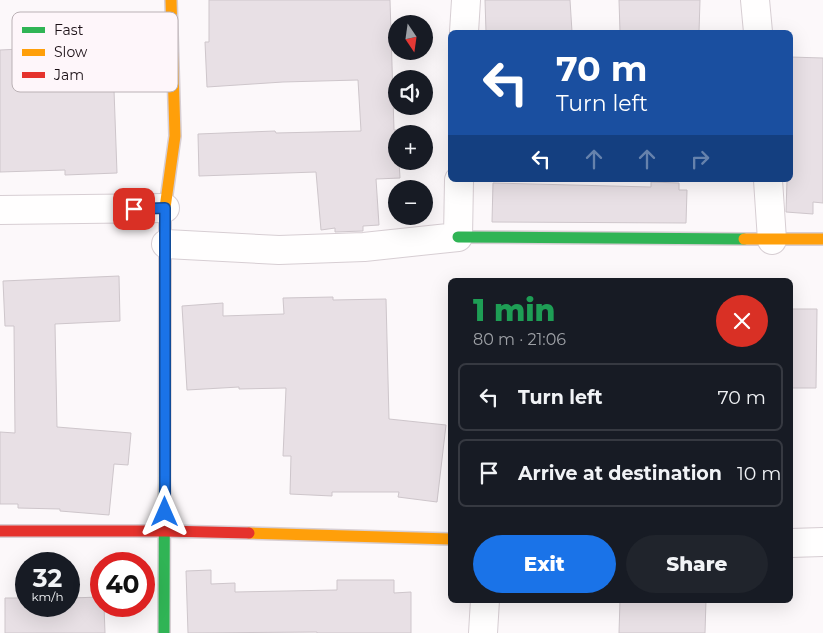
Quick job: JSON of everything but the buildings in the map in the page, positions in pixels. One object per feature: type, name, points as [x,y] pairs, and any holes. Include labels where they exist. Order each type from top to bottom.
[{"type":"street","points":[[464,30],[466,0]]},
{"type":"street","points":[[755,0],[758,30]]},
{"type":"street","points":[[164,633],[165,208],[175,136],[174,92]]},
{"type":"street","points":[[458,237],[459,182]]},
{"type":"street","points":[[768,182],[772,240]]},
{"type":"street","points":[[0,210],[165,208]]},
{"type":"street","points":[[166,244],[278,250],[364,247],[458,237],[823,239]]},
{"type":"street","points":[[0,531],[165,532],[448,539]]},
{"type":"street","points":[[793,543],[823,542]]},
{"type":"street","points":[[483,633],[485,603]]},
{"type":"traffic: fast","points":[[458,237],[744,239]]},
{"type":"traffic: fast","points":[[164,633],[165,268]]},
{"type":"traffic: slow","points":[[171,0],[171,12]]},
{"type":"traffic: slow","points":[[165,268],[165,208],[175,136],[174,92]]},
{"type":"traffic: slow","points":[[744,239],[823,239]]},
{"type":"traffic: slow","points":[[249,533],[448,539]]},
{"type":"traffic: jam","points":[[0,531],[249,533]]},
{"type":"route","points":[[134,209],[165,208],[165,512]]}]
